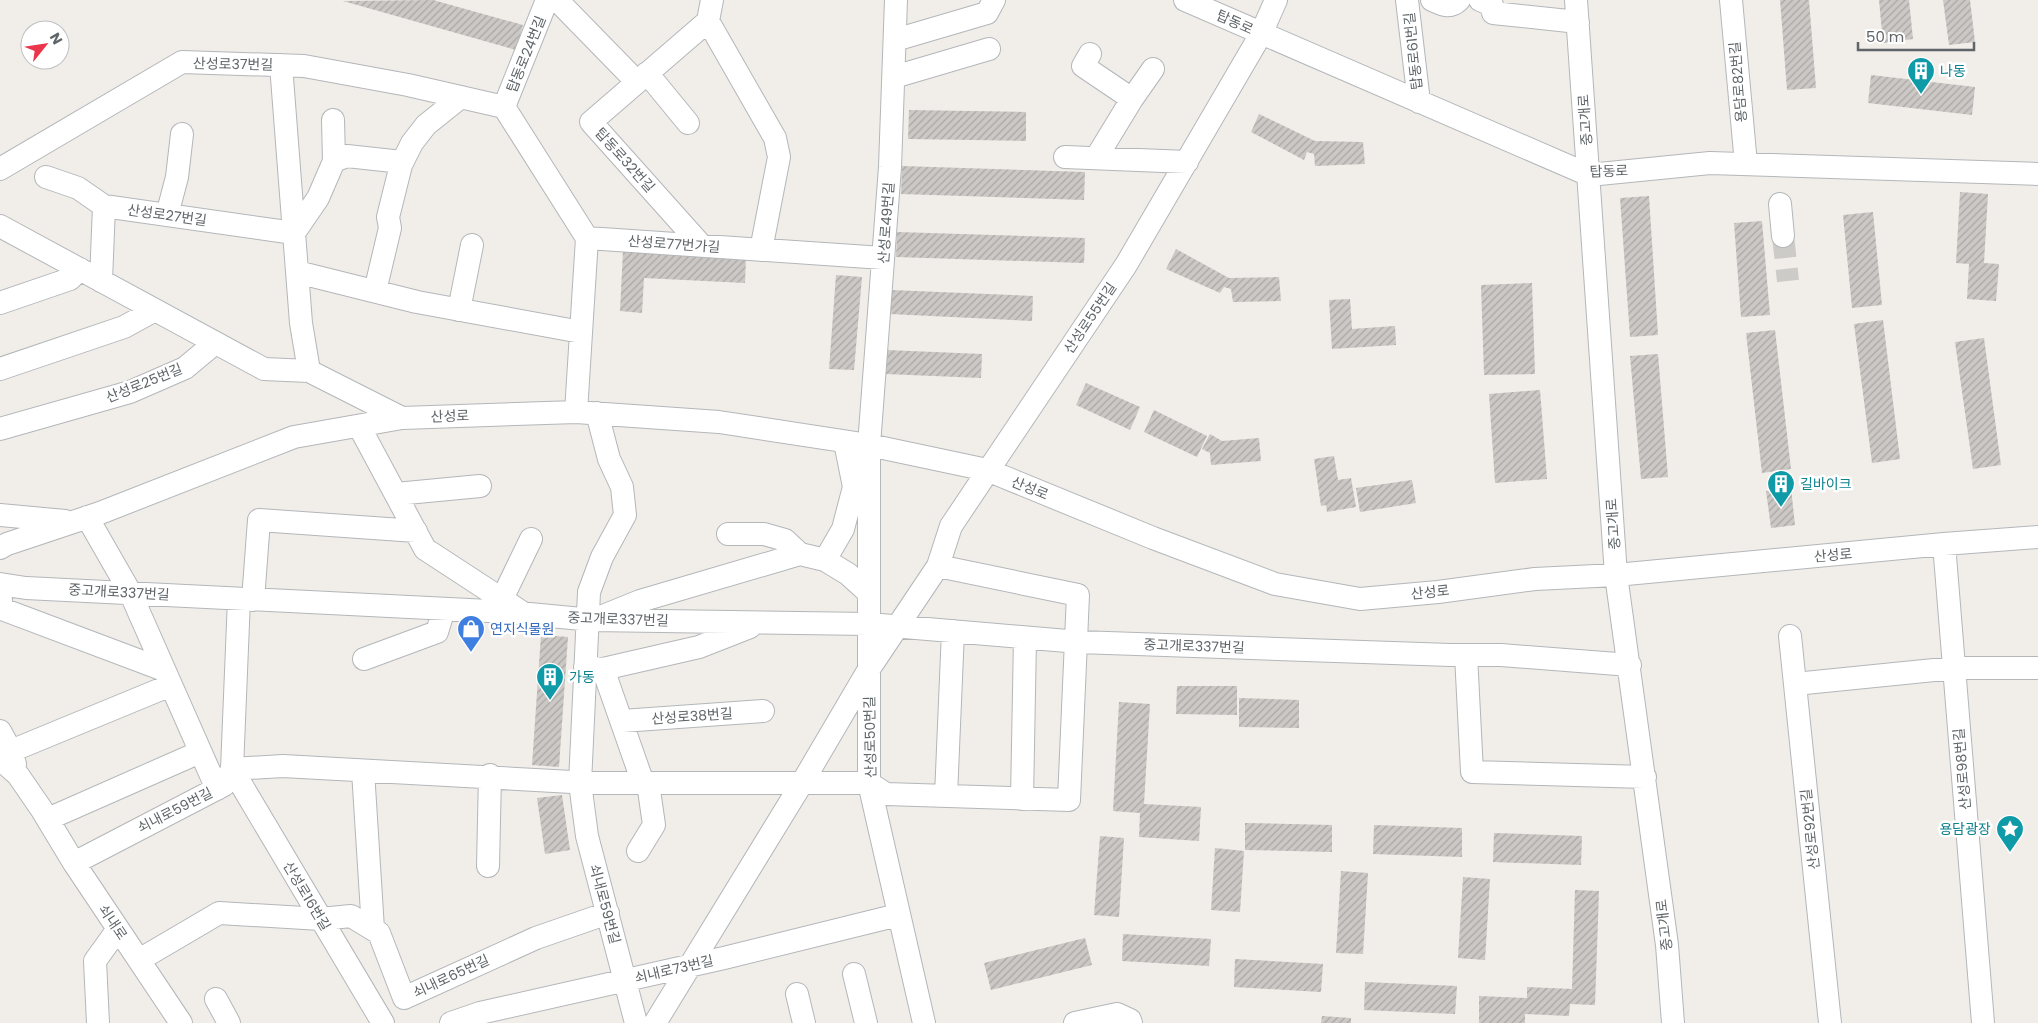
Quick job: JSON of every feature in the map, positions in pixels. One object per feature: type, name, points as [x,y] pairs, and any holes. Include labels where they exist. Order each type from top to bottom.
[{"type":"street","name":"탑동로24번길","points":[[504,107],[547,0]]},
{"type":"street","name":"탑동로24번길","points":[[557,0],[688,123]]},
{"type":"street","name":"산성로49번길","points":[[869,445],[890,167],[896,0]]},
{"type":"street","points":[[895,40],[987,13],[994,0]]},
{"type":"street","name":"탑동로","points":[[1185,0],[1589,175],[1710,163],[2038,174]]},
{"type":"street","name":"산성로55번길","points":[[869,669],[938,566],[950,526],[1126,266],[1261,34],[1276,0]]},
{"type":"street","name":"탑동로61번길","points":[[1407,0],[1419,102]]},
{"type":"street","points":[[1432,0],[1446,6],[1454,5],[1459,0]]},
{"type":"street","name":"중고개로","points":[[1480,0],[1492,5],[1493,13],[1577,11],[1616,575],[1630,664],[1667,945],[1673,1023]]},
{"type":"street","name":"용담로82번길","points":[[1731,0],[1746,164]]},
{"type":"street","name":"탑동로32번길","points":[[701,246],[591,122],[642,78],[710,10],[775,138],[779,157],[761,250]]},
{"type":"street","points":[[894,77],[989,50]]},
{"type":"street","points":[[1087,60],[1132,99]]},
{"type":"street","name":"산성로37번길","points":[[0,170],[182,62],[304,66],[504,107]]},
{"type":"street","points":[[281,65],[301,322],[309,372]]},
{"type":"street","points":[[1096,158],[1153,68]]},
{"type":"street","points":[[375,291],[390,228],[388,217],[402,162],[412,142],[426,125],[462,97]]},
{"type":"street","points":[[504,107],[587,238],[581,332],[586,413],[622,487],[625,515],[602,557],[589,592],[590,620],[640,601],[800,554]]},
{"type":"street","points":[[294,234],[318,198],[334,161],[333,120]]},
{"type":"street","points":[[167,215],[177,177],[182,134]]},
{"type":"street","points":[[334,161],[347,156],[402,162]]},
{"type":"street","points":[[1065,157],[1187,162]]},
{"type":"street","name":"산성로27번길","points":[[46,177],[78,188],[104,206],[294,234]]},
{"type":"street","points":[[1780,204],[1783,236]]},
{"type":"street","points":[[101,280],[104,206]]},
{"type":"street","points":[[0,226],[264,369],[309,372],[402,418]]},
{"type":"street","name":"산성로77번가길","points":[[587,238],[884,258]]},
{"type":"street","points":[[459,310],[472,245]]},
{"type":"street","points":[[4,302],[70,279],[80,269]]},
{"type":"street","points":[[297,272],[459,310],[581,332]]},
{"type":"street","points":[[0,369],[124,327],[155,310]]},
{"type":"street","name":"산성로25번길","points":[[0,429],[130,392],[185,368],[215,343]]},
{"type":"street","name":"산성로","points":[[0,548],[294,437],[402,418],[586,413],[719,422],[869,445],[987,470],[1153,538],[1275,584],[1360,599],[1438,592],[1535,579],[1616,575],[2038,537]]},
{"type":"street","points":[[359,426],[425,548],[523,613]]},
{"type":"street","points":[[824,560],[843,529],[854,487],[845,442]]},
{"type":"street","name":"산성로50번길","points":[[869,445],[870,783],[898,915],[924,1023]]},
{"type":"street","points":[[396,494],[480,486]]},
{"type":"street","points":[[0,515],[79,519],[130,592],[217,789]]},
{"type":"street","points":[[416,532],[259,520],[246,599],[232,769],[283,766],[580,783],[870,783],[886,794],[1069,800],[1078,595],[938,566]]},
{"type":"street","points":[[728,534],[764,534],[785,540],[800,554],[824,560],[848,574],[869,593]]},
{"type":"street","points":[[502,599],[531,539]]},
{"type":"street","name":"산성로98번길","points":[[1944,544],[1983,1023]]},
{"type":"street","name":"중고개로337번길","points":[[0,584],[26,588],[523,613],[590,620],[869,624],[1075,642],[1501,655],[1630,664]]},
{"type":"street","points":[[0,592],[2,609],[167,678]]},
{"type":"street","points":[[364,658],[437,632],[444,609]]},
{"type":"street","name":"쇠내로59번길","points":[[590,620],[594,668],[580,783],[587,836],[636,1023]]},
{"type":"street","name":"중고개로337번길","points":[[594,668],[699,647],[762,622]]},
{"type":"street","points":[[946,796],[953,631]]},
{"type":"street","name":"산성로92번길","points":[[1790,636],[1830,1023]]},
{"type":"street","points":[[1022,799],[1025,638]]},
{"type":"street","points":[[1466,655],[1472,772],[1645,776]]},
{"type":"street","points":[[594,668],[622,721],[646,783],[654,825],[638,851]]},
{"type":"street","points":[[1795,684],[1954,668],[2038,668]]},
{"type":"street","points":[[655,1023],[802,783],[869,669]]},
{"type":"street","points":[[6,755],[167,678]]},
{"type":"street","name":"산성로38번길","points":[[622,721],[763,711]]},
{"type":"street","name":"쇠내로","points":[[0,731],[6,755],[18,775],[48,819],[74,863],[181,1023]]},
{"type":"street","points":[[48,819],[200,752]]},
{"type":"street","name":"쇠내로59번길","points":[[74,863],[224,785],[232,769]]},
{"type":"street","name":"산성로16번길","points":[[232,769],[383,1023]]},
{"type":"street","points":[[363,771],[373,929]]},
{"type":"street","points":[[488,866],[490,777]]},
{"type":"street","name":"쇠내로65번길","points":[[139,960],[219,913],[321,919],[351,916],[379,933],[404,998],[536,938],[608,913]]},
{"type":"street","name":"쇠내로73번길","points":[[451,1023],[480,1013],[691,966],[898,915]]},
{"type":"street","points":[[98,1023],[95,961],[118,929]]},
{"type":"street","points":[[854,974],[866,1023]]},
{"type":"street","points":[[797,994],[804,1023]]},
{"type":"street","points":[[216,999],[229,1023]]},
{"type":"street","points":[[1075,1023],[1117,1014],[1130,1020],[1130,1023]]},
{"type":"building","points":[[433,0],[523,25],[516,50],[343,1]]},
{"type":"building","points":[[1780,0],[1809,0],[1816,88],[1787,90]]},
{"type":"building","points":[[1879,0],[1909,0],[1913,39],[1883,43]]},
{"type":"building","name":"나동","points":[[1943,0],[1970,0],[1975,42],[1949,45]]},
{"type":"building","name":"나동","points":[[1871,75],[1975,87],[1972,115],[1868,103]]},
{"type":"building","points":[[909,110],[1026,112],[1026,141],[908,139]]},
{"type":"building","points":[[1259,114],[1315,141],[1363,142],[1365,164],[1315,166],[1314,154],[1307,152],[1304,160],[1251,132]]},
{"type":"building","points":[[902,166],[1085,172],[1084,200],[901,194]]},
{"type":"building","points":[[1960,192],[1988,194],[1984,263],[1999,264],[1996,301],[1967,299],[1969,264],[1956,263]]},
{"type":"building","points":[[1649,196],[1658,335],[1630,337],[1620,198]]},
{"type":"building","points":[[1873,212],[1882,305],[1852,308],[1843,215]]},
{"type":"building","points":[[1762,221],[1770,315],[1741,317],[1734,223]]},
{"type":"building","points":[[897,232],[1085,238],[1084,263],[896,257]]},
{"type":"building","points":[[1176,249],[1229,278],[1279,277],[1281,301],[1233,302],[1231,289],[1224,287],[1220,293],[1166,269]]},
{"type":"building","points":[[623,251],[746,258],[745,283],[644,278],[642,313],[620,311]]},
{"type":"building","points":[[836,275],[862,277],[854,370],[829,369]]},
{"type":"building","points":[[1532,283],[1535,374],[1484,375],[1481,285]]},
{"type":"building","points":[[891,290],[1033,296],[1032,321],[890,314]]},
{"type":"building","points":[[1350,299],[1352,329],[1395,326],[1396,345],[1332,349],[1329,300]]},
{"type":"building","points":[[1883,320],[1900,459],[1872,463],[1854,324]]},
{"type":"building","points":[[1775,330],[1791,469],[1762,473],[1746,333]]},
{"type":"building","points":[[1984,338],[2001,465],[1973,469],[1955,342]]},
{"type":"building","points":[[887,350],[982,354],[981,378],[886,374]]},
{"type":"building","points":[[1658,354],[1668,477],[1641,479],[1630,356]]},
{"type":"building","points":[[1086,383],[1140,407],[1130,430],[1076,405]]},
{"type":"building","points":[[1540,390],[1547,479],[1495,483],[1489,394]]},
{"type":"building","points":[[1154,410],[1207,436],[1197,457],[1144,432]]},
{"type":"building","points":[[1210,434],[1222,441],[1259,438],[1261,461],[1211,465],[1210,453],[1202,449]]},
{"type":"building","points":[[1334,456],[1338,480],[1351,478],[1356,507],[1327,512],[1326,505],[1321,506],[1314,459]]},
{"type":"building","points":[[1412,480],[1416,503],[1360,512],[1356,488]]},
{"type":"building","name":"길바이크","points":[[1791,488],[1795,525],[1771,528],[1766,491]]},
{"type":"building","name":"가동","points":[[541,635],[568,637],[559,767],[532,765]]},
{"type":"building","points":[[1177,686],[1237,686],[1237,715],[1176,714]]},
{"type":"building","points":[[1239,698],[1299,700],[1299,728],[1239,727]]},
{"type":"building","points":[[1119,702],[1150,704],[1144,804],[1201,807],[1199,841],[1139,837],[1140,813],[1113,811]]},
{"type":"building","points":[[562,795],[570,850],[545,854],[537,798]]},
{"type":"building","points":[[1245,823],[1332,825],[1332,852],[1245,850]]},
{"type":"building","points":[[1374,825],[1462,828],[1462,857],[1373,854]]},
{"type":"building","points":[[1494,833],[1582,836],[1581,865],[1493,862]]},
{"type":"building","points":[[1100,836],[1124,838],[1119,917],[1094,915]]},
{"type":"building","points":[[1215,848],[1244,851],[1240,912],[1211,910]]},
{"type":"building","points":[[1341,871],[1368,873],[1363,954],[1336,953]]},
{"type":"building","points":[[1463,877],[1490,879],[1485,960],[1458,958]]},
{"type":"building","points":[[1575,890],[1599,891],[1595,1005],[1570,1004],[1569,1016],[1525,1014],[1525,1023],[1479,1023],[1479,996],[1527,998],[1527,987],[1572,989]]},
{"type":"building","points":[[1123,934],[1211,939],[1209,966],[1122,961]]},
{"type":"building","points":[[1085,938],[1092,965],[991,990],[984,963]]},
{"type":"building","points":[[1235,959],[1323,964],[1321,992],[1234,987]]},
{"type":"building","points":[[1365,982],[1457,986],[1455,1014],[1364,1010]]},
{"type":"building","points":[[1322,1016],[1351,1018],[1351,1023],[1321,1023]]},
{"type":"tunnel","points":[[1783,236],[1788,281]]},
{"type":"place","name":"나동","points":[[1921,95]]},
{"type":"place","name":"길바이크","points":[[1781,508]]},
{"type":"place","name":"연지식물원","points":[[471,653]]},
{"type":"place","name":"가동","points":[[550,701]]},
{"type":"place","name":"용담광장","points":[[2010,853]]}]
